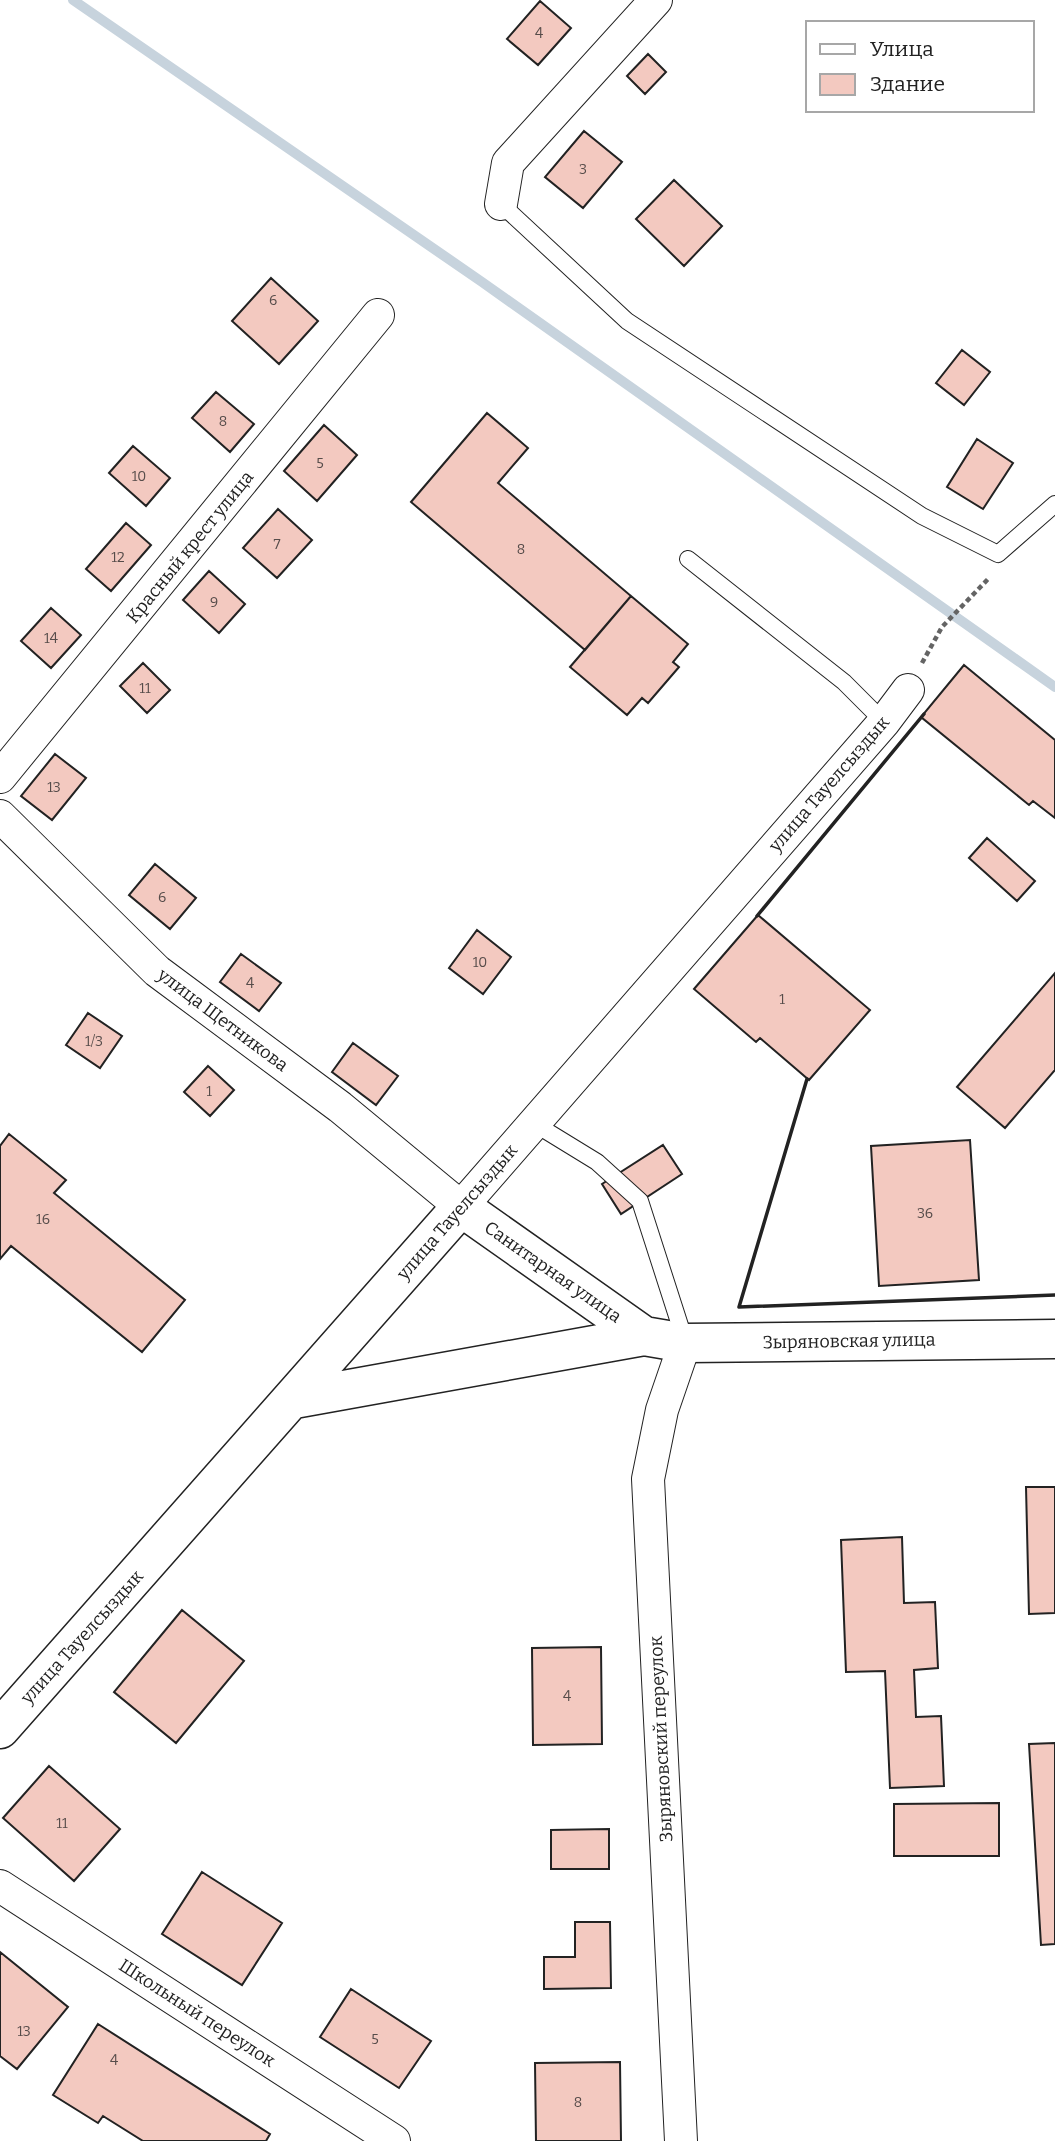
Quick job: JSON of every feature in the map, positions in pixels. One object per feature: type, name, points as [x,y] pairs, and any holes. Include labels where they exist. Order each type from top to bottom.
[{"type":"street","points":[[501,204],[508,163],[656,0]]},
{"type":"street","name":"Красный крест улица","points":[[0,777],[378,315]]},
{"type":"street","name":"улица Тауелсыздык","points":[[0,1730],[535,1124],[884,722],[908,690]]},
{"type":"street","name":"улица Щетникова","points":[[0,816],[157,971],[340,1107],[461,1207]]},
{"type":"street","name":"Санитарная улица","points":[[461,1207],[644,1336]]},
{"type":"street","points":[[294,1399],[644,1336]]},
{"type":"street","name":"Зыряновская улица","points":[[644,1336],[685,1343],[1055,1339]]},
{"type":"street","name":"Зыряновский переулок","points":[[681,2141],[648,1479],[662,1410],[685,1343]]},
{"type":"street","name":"Школьный переулок","points":[[0,1886],[394,2141]]},
{"type":"lane","points":[[501,204],[627,321],[922,516],[998,554],[1055,504]]},
{"type":"lane","points":[[688,559],[844,682],[884,722]]},
{"type":"lane","points":[[535,1124],[597,1162],[640,1201],[685,1343]]},
{"type":"path","points":[[942,627],[988,582],[998,554]]},
{"type":"building","points":[[540,1],[571,28],[538,65],[507,39]]},
{"type":"building","points":[[648,54],[666,72],[645,94],[627,76]]},
{"type":"building","points":[[584,131],[622,162],[583,208],[545,177]]},
{"type":"building","points":[[674,180],[722,226],[684,266],[636,219]]},
{"type":"building","points":[[271,278],[318,321],[279,364],[232,321]]},
{"type":"building","points":[[962,350],[990,372],[964,405],[936,383]]},
{"type":"building","points":[[216,392],[254,424],[230,452],[192,418]]},
{"type":"building","points":[[487,413],[528,448],[498,483],[631,596],[585,650],[411,502]]},
{"type":"building","points":[[324,425],[357,455],[317,501],[284,471]]},
{"type":"building","points":[[977,439],[1013,463],[983,509],[947,487]]},
{"type":"building","points":[[133,446],[170,478],[146,506],[109,473]]},
{"type":"building","points":[[278,509],[312,540],[277,578],[243,548]]},
{"type":"building","points":[[126,523],[151,545],[111,591],[86,569]]},
{"type":"building","points":[[209,571],[245,604],[219,633],[183,600]]},
{"type":"building","points":[[631,596],[688,644],[673,662],[679,667],[648,703],[642,698],[627,715],[570,667]]},
{"type":"building","points":[[51,608],[81,635],[51,668],[21,641]]},
{"type":"building","points":[[143,663],[170,690],[147,713],[120,686]]},
{"type":"building","points":[[964,665],[1055,740],[1055,818],[1033,801],[1029,805],[921,717]]},
{"type":"building","points":[[55,754],[86,778],[52,820],[21,796]]},
{"type":"building","points":[[987,838],[1035,881],[1017,901],[969,858]]},
{"type":"building","points":[[155,864],[196,898],[170,929],[129,895]]},
{"type":"building","points":[[758,915],[870,1010],[809,1080],[760,1038],[756,1042],[694,989]]},
{"type":"building","points":[[477,930],[511,957],[483,994],[449,968]]},
{"type":"building","points":[[241,954],[281,983],[259,1011],[220,982]]},
{"type":"building","points":[[1055,973],[1055,1070],[1005,1128],[957,1087]]},
{"type":"building","points":[[88,1013],[122,1036],[100,1068],[66,1045]]},
{"type":"building","points":[[353,1043],[398,1076],[376,1105],[332,1072]]},
{"type":"building","points":[[208,1066],[234,1090],[210,1116],[184,1092]]},
{"type":"building","points":[[9,1134],[66,1180],[54,1193],[185,1300],[142,1352],[11,1246],[0,1259],[0,1146]]},
{"type":"building","points":[[970,1140],[979,1280],[879,1286],[871,1146]]},
{"type":"building","points":[[663,1145],[682,1174],[621,1214],[602,1184]]},
{"type":"building","points":[[1026,1487],[1055,1487],[1055,1613],[1029,1614]]},
{"type":"building","points":[[902,1537],[904,1603],[935,1602],[938,1668],[914,1670],[916,1717],[941,1716],[944,1786],[890,1788],[885,1671],[846,1672],[841,1540]]},
{"type":"building","points":[[182,1610],[244,1661],[176,1743],[114,1692]]},
{"type":"building","points":[[601,1647],[602,1744],[533,1745],[532,1648]]},
{"type":"building","points":[[1055,1743],[1055,1944],[1041,1945],[1029,1744]]},
{"type":"building","points":[[49,1766],[120,1829],[74,1881],[3,1818]]},
{"type":"building","points":[[999,1803],[999,1856],[894,1856],[894,1804]]},
{"type":"building","points":[[609,1829],[609,1869],[551,1869],[551,1830]]},
{"type":"building","points":[[202,1872],[282,1923],[242,1985],[162,1934]]},
{"type":"building","points":[[575,1922],[610,1922],[611,1988],[544,1989],[544,1957],[575,1957]]},
{"type":"building","points":[[0,1952],[68,2007],[17,2069],[0,2056]]},
{"type":"building","points":[[351,1989],[431,2041],[399,2088],[320,2037]]},
{"type":"building","points":[[98,2024],[270,2134],[266,2141],[143,2141],[103,2116],[98,2123],[53,2095]]},
{"type":"building","points":[[620,2062],[621,2141],[536,2141],[535,2063]]},
{"type":"waterway","points":[[73,0],[482,282],[1055,687]]},
{"type":"wall","points":[[757,916],[924,714]]},
{"type":"wall","points":[[807,1079],[739,1307],[1055,1295]]}]
